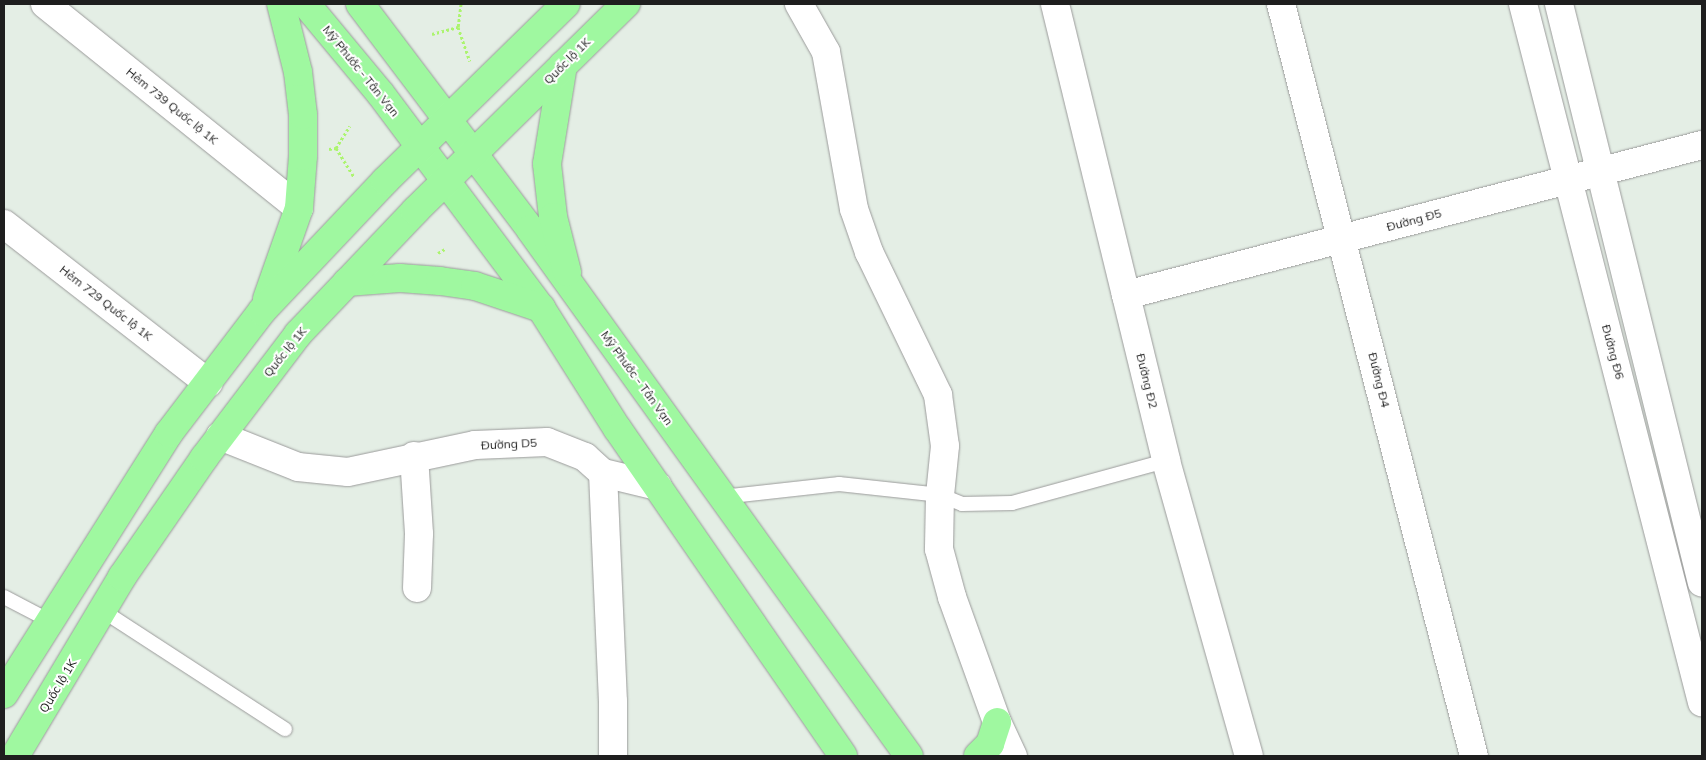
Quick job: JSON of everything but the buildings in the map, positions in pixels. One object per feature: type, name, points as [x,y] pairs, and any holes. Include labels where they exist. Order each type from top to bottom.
[{"type":"main road","points":[[262,311],[298,208],[303,115],[290,33],[280,4]]},
{"type":"main road","name":"Mỹ Phước - Tân Vạn","points":[[306,4],[356,62],[541,308],[657,486],[842,756]]},
{"type":"main road","name":"Mỹ Phước - Tân Vạn","points":[[360,4],[570,286],[909,756]]},
{"type":"main road","points":[[4,694],[48,620],[169,433],[262,311],[420,147],[566,4]]},
{"type":"main road","name":"Quốc lộ 1K","points":[[15,756],[122,577],[220,436],[298,334],[445,181],[626,4]]},
{"type":"main road","points":[[563,65],[546,164],[553,217],[570,286]]},
{"type":"main road","points":[[347,282],[400,278],[440,281],[475,286],[541,308]]},
{"type":"main road","points":[[978,756],[990,744],[997,722]]},
{"type":"street","name":"Hẻm 739 Quốc lộ 1K","points":[[45,4],[298,208]]},
{"type":"street","points":[[799,4],[826,52],[854,209],[869,252],[938,395],[945,446],[940,495],[939,549],[952,598],[997,722],[1013,756]]},
{"type":"street","name":"Đường Đ2","points":[[1055,4],[1166,461],[1249,756]]},
{"type":"street","name":"Đường Đ4","points":[[1282,4],[1344,238],[1474,756]]},
{"type":"street","name":"Đường Đ6","points":[[1522,4],[1619,372],[1702,702]]},
{"type":"street","points":[[1559,4],[1649,367],[1692,502],[1702,583]]},
{"type":"street","name":"Đường Đ5","points":[[1126,295],[1702,145]]},
{"type":"street","name":"Hẻm 729 Quốc lộ 1K","points":[[4,224],[208,383]]},
{"type":"street","points":[[1619,372],[1649,367]]},
{"type":"street","name":"Đường D5","points":[[220,436],[298,467],[348,472],[414,456],[475,445],[547,442],[586,456],[603,473]]},
{"type":"street","points":[[414,456],[420,534],[417,588]]},
{"type":"street","points":[[612,756],[613,702],[603,473],[657,486]]},
{"type":"street","points":[[1654,511],[1692,502]]},
{"type":"lane","points":[[722,497],[839,484],[940,495],[962,504],[1012,504],[1166,461]]},
{"type":"lane","points":[[4,597],[48,620]]},
{"type":"lane","points":[[103,611],[285,729]]},
{"type":"path","points":[[462,4],[458,27],[471,65]]},
{"type":"path","points":[[432,34],[458,27]]},
{"type":"path","points":[[329,149],[336,148],[350,126]]},
{"type":"path","points":[[336,148],[354,177]]}]
